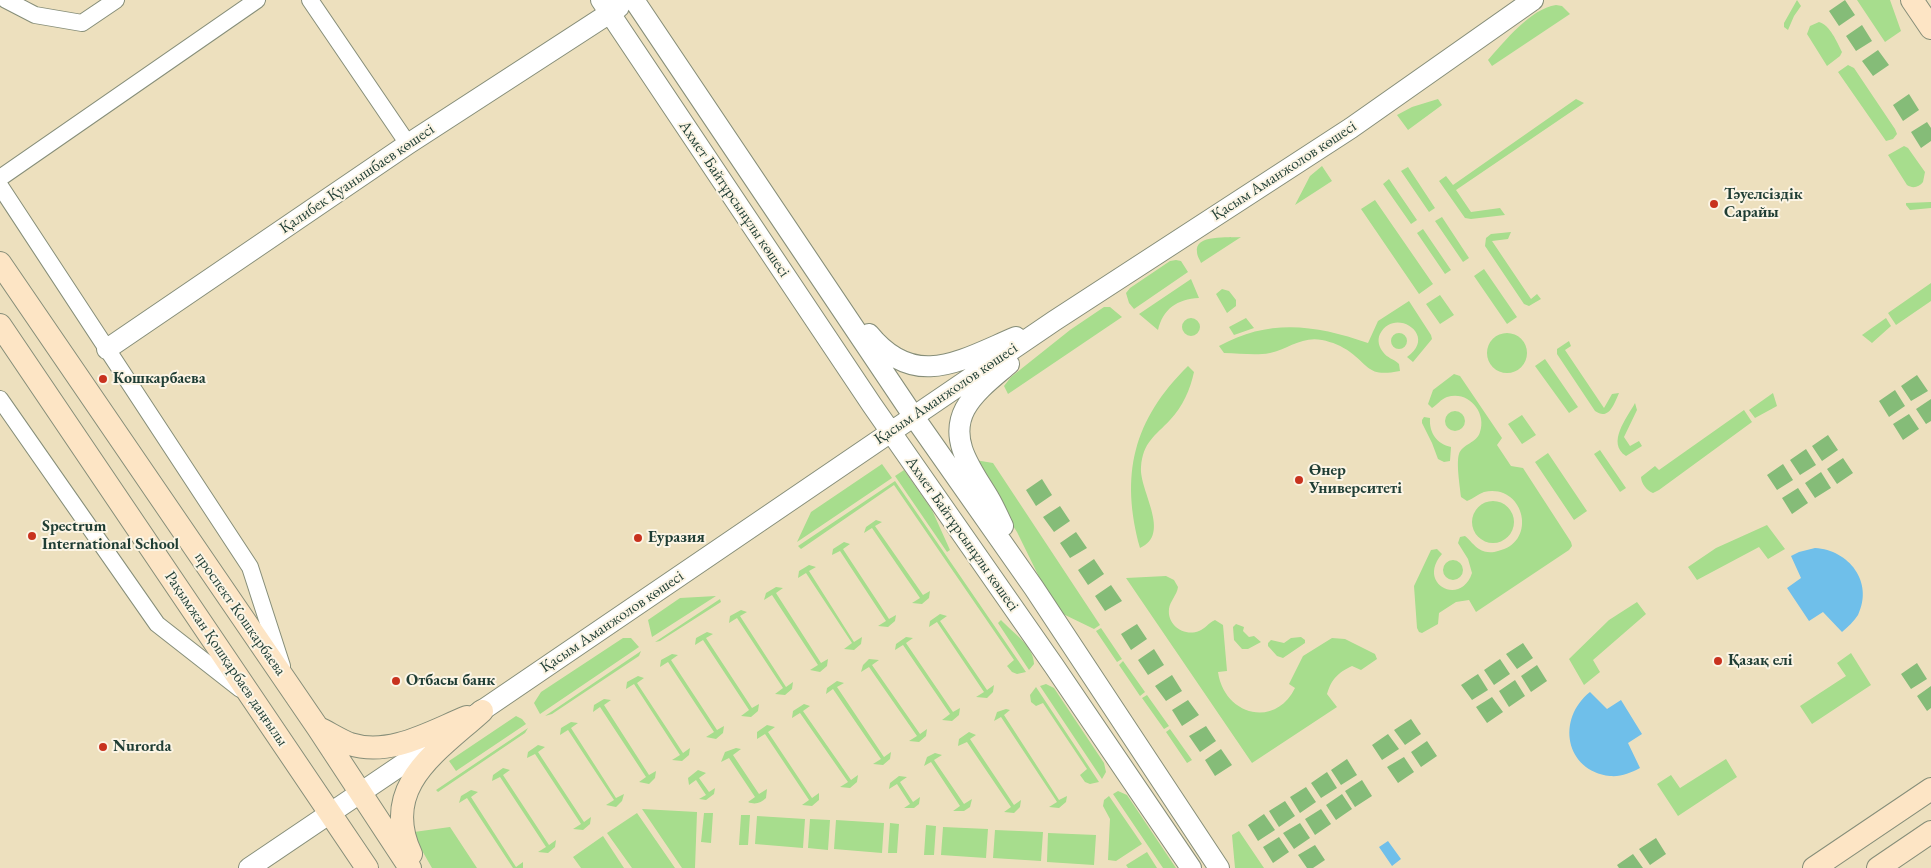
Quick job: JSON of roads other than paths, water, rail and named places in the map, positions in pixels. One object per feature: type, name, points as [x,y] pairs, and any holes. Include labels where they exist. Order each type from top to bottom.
[{"type":"main road","points":[[1912,0],[1931,28]]},
{"type":"main road","name":"проспект Кошкарбаева","points":[[0,263],[362,792],[410,868]]},
{"type":"main road","name":"Рақымжан Қошқарбаев даңғылы","points":[[0,325],[367,868]]},
{"type":"main road","points":[[318,728],[350,744],[367,747],[386,747],[403,743],[482,710]]},
{"type":"main road","points":[[418,868],[402,829],[401,811],[404,795],[423,765],[482,710]]},
{"type":"main road","points":[[1814,868],[1931,789]]},
{"type":"main road","points":[[1878,868],[1931,832]]},
{"type":"street","points":[[6,0],[35,15],[82,23],[116,0]]},
{"type":"street","points":[[0,178],[257,0]]},
{"type":"street","points":[[310,0],[408,144]]},
{"type":"street","name":"Қалибек Қуанышбаев көшесі","points":[[107,349],[605,7],[632,0]]},
{"type":"street","name":"Ахмет Байтұрсынұлы көшесі","points":[[632,0],[914,417],[1034,588],[1219,868]]},
{"type":"street","name":"Қасым Аманжолов көшесі","points":[[249,868],[1054,321],[1351,128],[1533,0]]},
{"type":"street","name":"Ахмет Байтұрсынұлы көшесі","points":[[605,7],[891,433],[1054,666],[1191,868]]},
{"type":"street","points":[[0,186],[250,567],[287,682]]},
{"type":"street","points":[[804,253],[875,342],[890,355],[905,363],[930,366],[950,365],[1054,321]]},
{"type":"street","points":[[1034,588],[990,500],[964,456],[960,438],[960,424],[965,409],[976,396],[1054,321]]},
{"type":"street","points":[[0,399],[157,624],[252,698]]},
{"type":"water","points":[[1815,548],[1827,550],[1848,561],[1860,580],[1863,591],[1858,615],[1842,632],[1823,612],[1809,621],[1787,588],[1801,578],[1791,556]]},
{"type":"water","points":[[1590,692],[1607,709],[1621,700],[1642,734],[1628,743],[1640,768],[1618,776],[1610,776],[1595,772],[1583,765],[1575,754],[1570,742],[1572,716],[1579,703]]},
{"type":"water","points":[[1388,841],[1401,859],[1392,866],[1379,847]]},
{"type":"place","name":"Тәуелсіздік Сарайы","points":[[1714,204]]},
{"type":"place","name":"Кошкарбаева","points":[[103,379]]},
{"type":"place","name":"Өнер Университеті","points":[[1299,480]]},
{"type":"place","name":"Spectrum International School","points":[[32,536]]},
{"type":"place","name":"Еуразия","points":[[638,538]]},
{"type":"place","name":"Қазақ елі","points":[[1718,661]]},
{"type":"place","name":"Отбасы банк","points":[[396,681]]},
{"type":"place","name":"Nurorda","points":[[103,747]]}]
